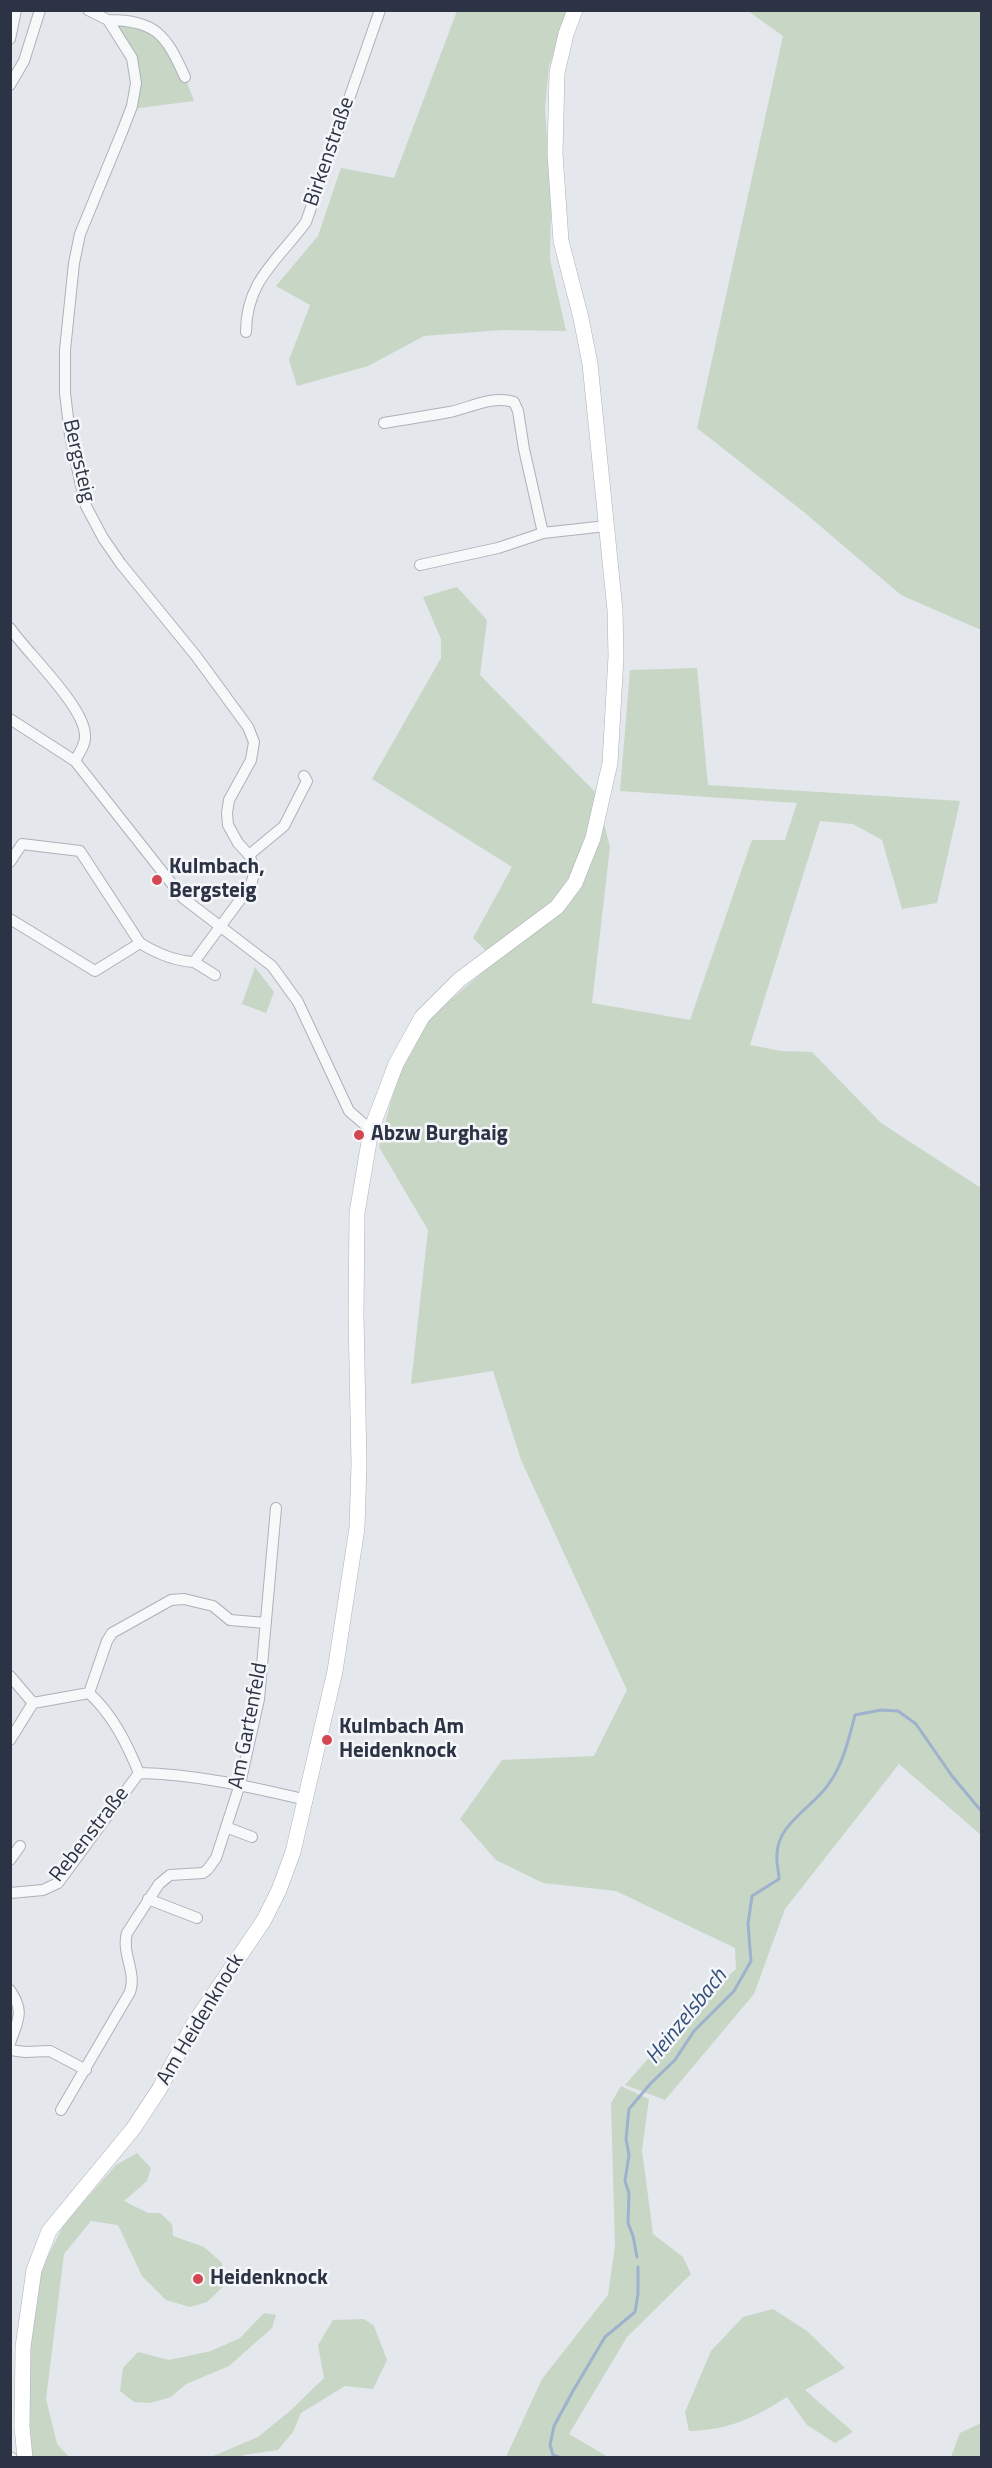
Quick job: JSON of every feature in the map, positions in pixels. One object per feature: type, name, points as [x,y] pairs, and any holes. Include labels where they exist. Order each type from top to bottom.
[{"type":"street","points":[[10,39],[16,10]]},
{"type":"street","points":[[10,85],[24,61],[40,10]]},
{"type":"street","points":[[88,10],[108,20],[140,22],[155,30],[175,55],[185,76]]},
{"type":"street","name":"Birkenstraße","points":[[242,297],[290,245],[306,222],[380,10]]},
{"type":"street","name":"Am Heidenknock","points":[[25,2457],[23,2347],[34,2270],[49,2231],[133,2129],[160,2088],[193,2025],[264,1920],[287,1872],[307,1800],[335,1671],[357,1528],[359,1464],[356,1316],[357,1213],[371,1130],[396,1064],[422,1017],[459,980],[557,907],[575,883],[593,838],[610,763],[616,656],[615,610],[590,364],[561,241],[556,176],[557,73],[566,34],[575,10]]},
{"type":"street","name":"Bergsteig","points":[[108,20],[132,58],[136,83],[132,106],[80,234],[74,263],[65,350],[65,393],[70,435],[86,506],[103,538],[121,564],[196,656],[248,727],[254,742],[254,752],[229,800],[227,813],[228,825],[238,843],[249,855]]},
{"type":"street","name":"Birkenstraße","points":[[246,332],[246,310],[258,280]]},
{"type":"street","points":[[384,423],[452,412],[481,403],[506,399],[514,402],[518,411],[543,533]]},
{"type":"street","points":[[420,565],[498,548],[543,533],[606,526]]},
{"type":"street","points":[[10,628],[66,696],[81,718],[86,733],[85,741],[75,760]]},
{"type":"street","points":[[10,718],[75,760],[183,898],[262,957],[279,975],[298,1002],[349,1111],[371,1130]]},
{"type":"street","points":[[194,962],[251,885],[255,869],[249,855],[284,826],[307,781],[304,776]]},
{"type":"street","points":[[10,862],[22,844],[80,851],[140,943],[151,950],[183,961],[194,962],[215,975]]},
{"type":"street","points":[[10,919],[95,971],[140,943]]},
{"type":"street","name":"Am Gartenfeld","points":[[61,2110],[130,1992],[132,1977],[125,1941],[127,1933],[159,1884],[170,1875],[195,1874],[208,1869],[216,1858],[240,1784],[259,1699],[276,1508]]},
{"type":"street","points":[[90,1693],[107,1641],[112,1633],[171,1600],[184,1599],[206,1603],[230,1620],[266,1623]]},
{"type":"street","points":[[10,1676],[33,1703]]},
{"type":"street","points":[[10,1740],[33,1703],[90,1693]]},
{"type":"street","points":[[90,1693],[99,1702],[127,1743],[138,1773]]},
{"type":"street","name":"Rebenstraße","points":[[10,1893],[43,1890],[58,1883],[138,1773],[170,1773],[240,1784],[307,1800]]},
{"type":"street","points":[[226,1827],[252,1837]]},
{"type":"street","points":[[10,1860],[20,1846]]},
{"type":"street","points":[[148,1899],[197,1918]]},
{"type":"street","points":[[10,1990],[19,2002],[20,2012],[10,2043]]},
{"type":"street","points":[[10,2050],[50,2051],[86,2070]]},
{"type":"green space","points":[[457,11],[571,11],[549,66],[545,108],[551,207],[550,259],[566,331],[502,330],[424,336],[368,366],[297,386],[289,360],[310,305],[276,286],[318,236],[341,168],[394,178]]},
{"type":"green space","points":[[748,11],[981,11],[981,630],[901,595],[805,513],[697,428],[783,36]]},
{"type":"green space","points":[[108,20],[140,22],[159,36],[174,56],[194,101],[131,109],[136,72]]},
{"type":"green space","points":[[457,587],[487,620],[480,675],[596,793],[610,847],[592,1003],[690,1020],[752,840],[785,840],[797,803],[620,791],[630,670],[697,668],[708,785],[960,801],[937,903],[902,909],[882,840],[853,824],[820,821],[750,1045],[781,1051],[812,1052],[881,1123],[981,1188],[981,1835],[899,1764],[785,1909],[754,1994],[665,2100],[625,2085],[685,2016],[736,1969],[735,1948],[616,1891],[543,1883],[496,1860],[460,1819],[502,1760],[594,1756],[627,1690],[521,1460],[493,1371],[411,1384],[428,1230],[379,1147],[398,1074],[425,1022],[496,961],[473,938],[512,867],[372,779],[441,658],[441,639],[423,597]]},
{"type":"green space","points":[[255,967],[274,992],[266,1013],[242,1004]]},
{"type":"green space","points":[[621,2086],[649,2099],[642,2150],[653,2234],[683,2257],[691,2274],[627,2337],[569,2434],[608,2457],[506,2457],[542,2379],[608,2295],[615,2246],[611,2103]]},
{"type":"green space","points":[[137,2153],[151,2168],[147,2181],[124,2201],[148,2213],[160,2213],[172,2224],[173,2236],[204,2247],[222,2263],[225,2285],[207,2302],[190,2307],[166,2300],[142,2276],[118,2225],[91,2221],[64,2254],[46,2399],[57,2444],[69,2457],[22,2458],[22,2412],[39,2274],[64,2224],[116,2165]]},
{"type":"green space","points":[[773,2309],[807,2331],[845,2368],[805,2390],[853,2432],[835,2443],[807,2425],[787,2397],[741,2422],[717,2428],[689,2431],[685,2412],[711,2351],[743,2317]]},
{"type":"green space","points":[[264,2313],[276,2315],[272,2328],[229,2366],[186,2384],[171,2397],[150,2403],[134,2402],[120,2391],[123,2368],[138,2352],[169,2360],[211,2351],[240,2338]]},
{"type":"green space","points":[[364,2319],[374,2326],[387,2360],[373,2389],[345,2386],[301,2413],[293,2432],[278,2450],[243,2455],[243,2457],[211,2457],[258,2437],[291,2410],[324,2378],[318,2345],[333,2320]]},
{"type":"green space","points":[[981,2423],[981,2457],[951,2457],[960,2433]]},
{"type":"waterway","name":"Heinzelsbach","points":[[637,2257],[628,2223],[629,2193],[625,2181],[629,2155],[626,2139],[629,2109],[675,2060],[694,2031],[734,1991],[751,1961],[748,1924],[752,1896],[779,1879],[777,1855],[783,1834],[796,1817],[828,1785],[838,1769],[855,1715],[881,1710],[898,1711],[916,1724],[952,1776],[982,1812]]},
{"type":"waterway","name":"Heinzelsbach","points":[[561,2458],[553,2455],[550,2445],[554,2426],[605,2337],[635,2312],[638,2267]]},
{"type":"place","name":"Kulmbach, Bergsteig","points":[[157,880]]},
{"type":"place","name":"Abzw Burghaig","points":[[359,1135]]},
{"type":"place","name":"Kulmbach Am Heidenknock","points":[[327,1740]]},
{"type":"place","name":"Heidenknock","points":[[198,2279]]}]
